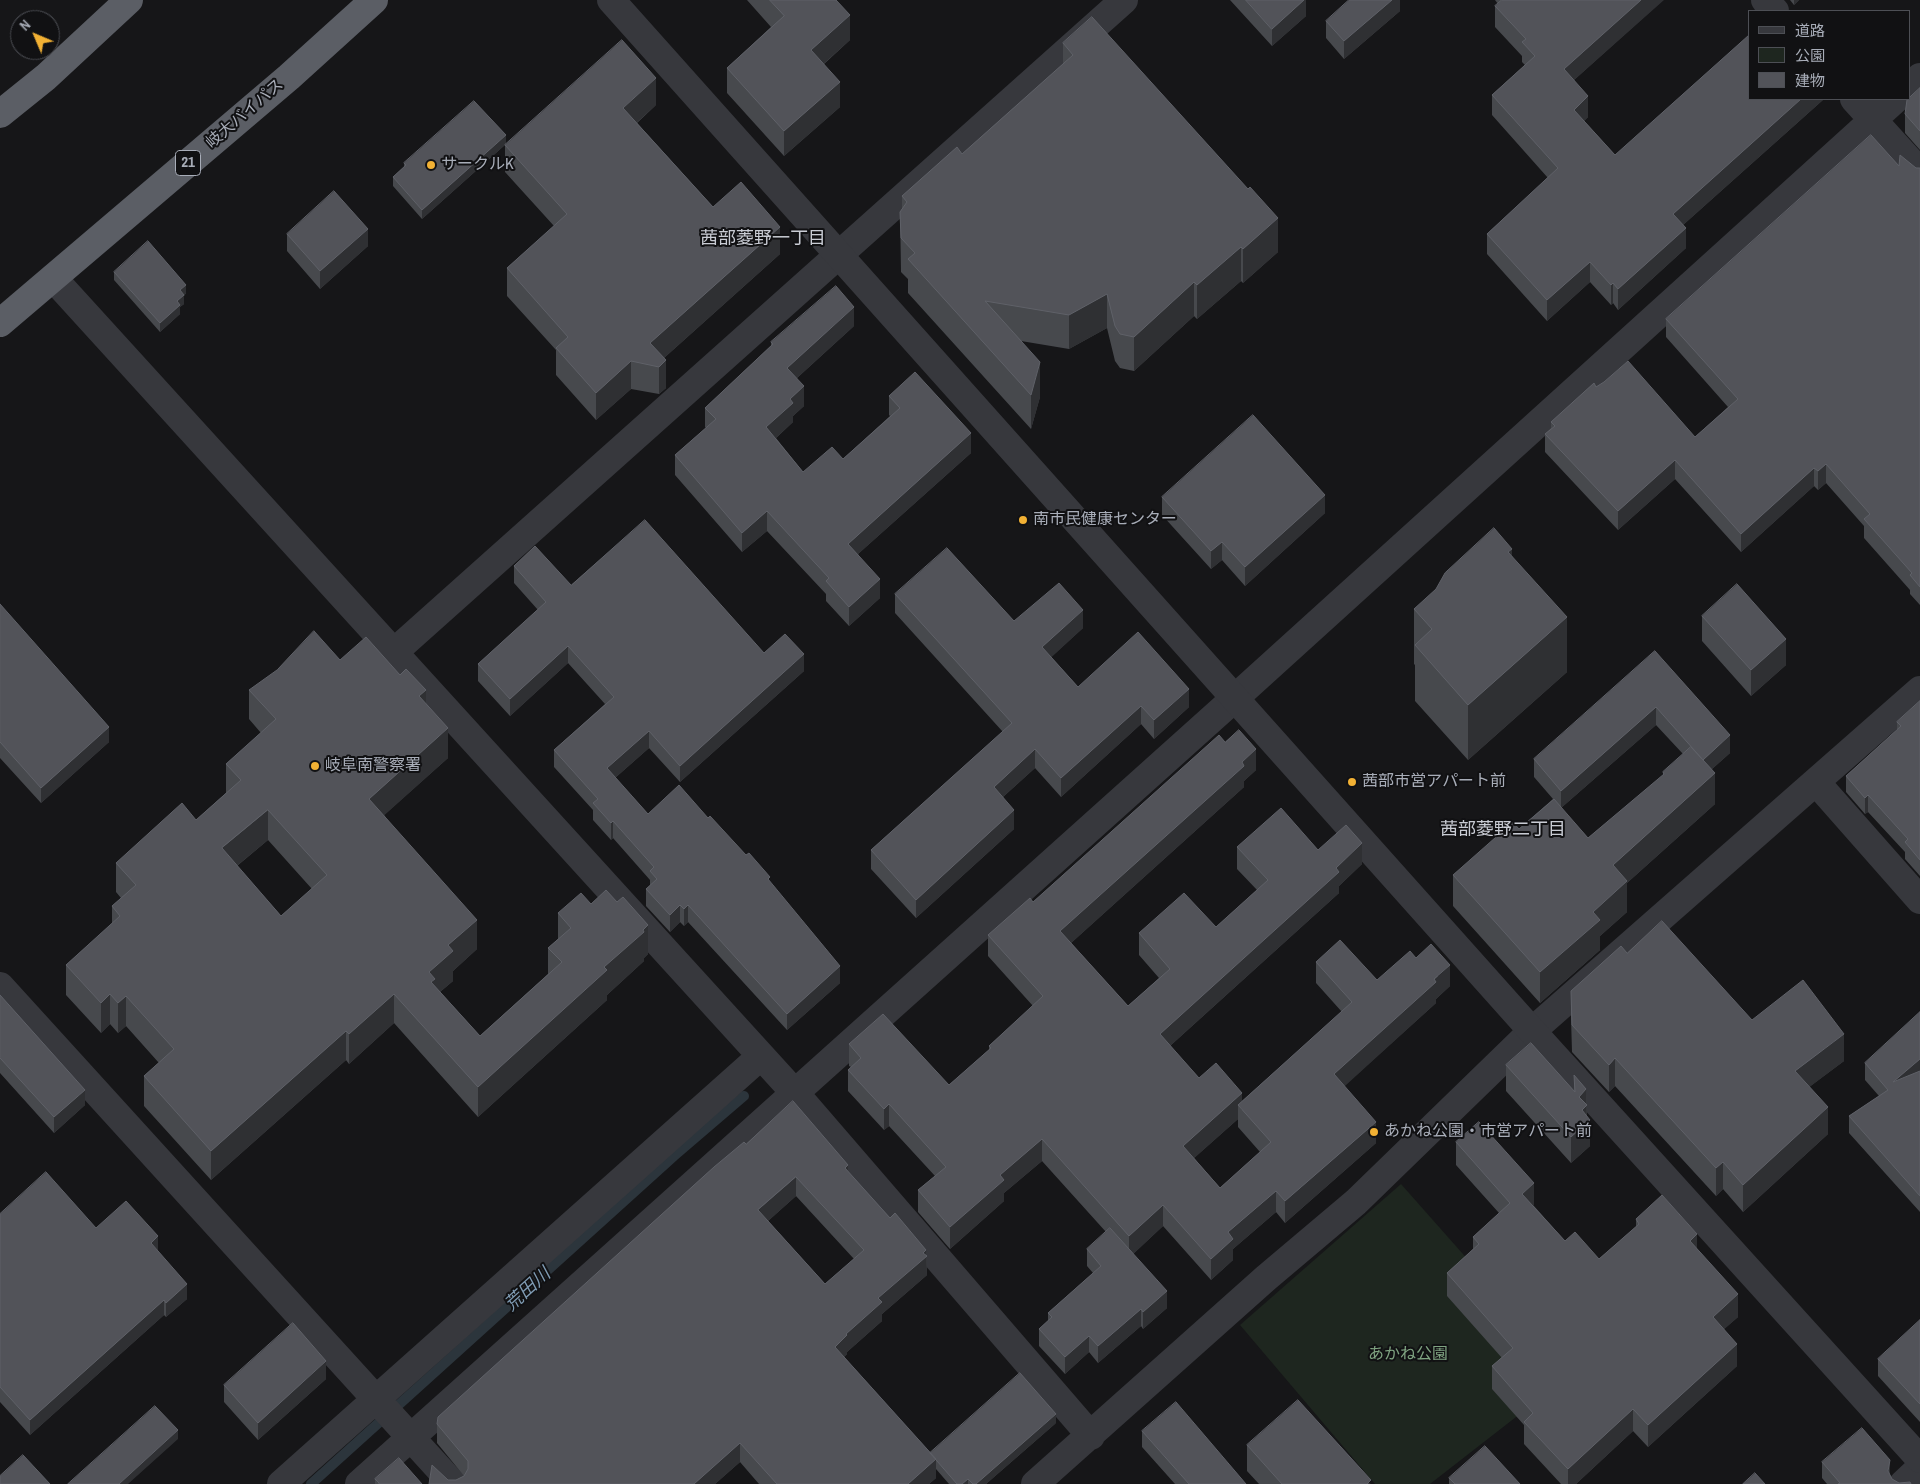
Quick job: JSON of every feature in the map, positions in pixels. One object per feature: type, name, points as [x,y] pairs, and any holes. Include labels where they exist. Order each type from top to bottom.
[{"type":"highway","points":[[0,114],[46,77],[128,0]]},
{"type":"highway","name":"岐大バイパス","points":[[0,323],[289,77],[374,0]]},
{"type":"street","points":[[611,0],[1532,1031],[1920,1459]]},
{"type":"street","points":[[393,653],[840,256],[1124,0]]},
{"type":"street","points":[[1765,0],[1774,10]]},
{"type":"street","points":[[1910,87],[1920,78]]},
{"type":"street","points":[[1855,100],[1920,172]]},
{"type":"street","points":[[359,1484],[407,1433],[795,1093],[1235,698],[1895,100]]},
{"type":"street","points":[[54,278],[795,1093],[1091,1436]]},
{"type":"street","points":[[1035,1484],[1266,1278],[1356,1202],[1532,1031],[1920,690]]},
{"type":"street","points":[[1816,782],[1920,900]]},
{"type":"street","points":[[0,986],[453,1484]]},
{"type":"street","points":[[281,1484],[380,1403],[761,1056]]},
{"type":"street","points":[[1903,1484],[1920,1468]]},
{"type":"green space","name":"あかね公園","points":[[1401,1184],[1570,1375],[1430,1484],[1375,1484],[1240,1325]]},
{"type":"building","points":[[770,0],[836,0],[850,15],[811,50],[840,82],[784,131],[727,68],[784,16]]},
{"type":"building","points":[[1246,0],[1304,0],[1272,29]]},
{"type":"building","points":[[1349,0],[1392,0],[1344,41],[1326,21]]},
{"type":"building","points":[[1502,0],[1641,0],[1564,69],[1588,96],[1574,110],[1615,155],[1748,36],[1748,100],[1800,100],[1673,214],[1686,228],[1618,289],[1613,283],[1611,285],[1590,262],[1547,300],[1487,234],[1558,168],[1492,95],[1535,56],[1522,42],[1526,39],[1495,6]]},
{"type":"building","points":[[1092,17],[1248,189],[1250,187],[1278,218],[1243,249],[1241,247],[1197,285],[1194,282],[1134,337],[1120,334],[1115,326],[1107,294],[1069,315],[985,301],[1040,362],[1031,395],[908,259],[915,253],[901,238],[900,212],[907,202],[902,196],[957,147],[962,154],[1073,55],[1063,43]]},
{"type":"building","points":[[622,40],[656,78],[623,108],[713,207],[741,182],[780,227],[650,343],[666,360],[659,367],[631,361],[596,393],[556,348],[568,337],[507,268],[567,214],[505,145]]},
{"type":"building","points":[[1920,88],[1920,131],[1905,114],[1907,100],[1910,100],[1910,97]]},
{"type":"building","points":[[474,101],[506,135],[422,210],[393,177],[406,165],[404,163]]},
{"type":"building","points":[[1871,135],[1899,166],[1900,155],[1916,168],[1920,168],[1920,587],[1910,575],[1912,573],[1864,519],[1870,514],[1826,464],[1818,471],[1814,468],[1741,534],[1675,460],[1618,511],[1545,434],[1555,426],[1551,422],[1594,383],[1596,387],[1604,382],[1628,361],[1695,437],[1738,399],[1666,319]]},
{"type":"building","points":[[334,191],[368,229],[320,271],[287,234]]},
{"type":"building","points":[[148,241],[186,285],[180,290],[184,295],[177,301],[180,305],[160,323],[114,272]]},
{"type":"building","points":[[836,286],[854,307],[787,368],[804,386],[790,399],[793,403],[766,427],[803,472],[832,447],[843,459],[900,408],[889,396],[915,372],[971,433],[848,544],[880,579],[849,607],[826,581],[829,578],[767,511],[742,533],[675,455],[716,419],[705,408],[773,344],[771,342]]},
{"type":"building","points":[[1253,415],[1325,495],[1245,567],[1222,542],[1211,551],[1162,497]]},
{"type":"building","points":[[645,520],[764,653],[785,634],[804,654],[680,766],[649,731],[607,768],[648,814],[679,785],[708,818],[710,816],[746,855],[749,853],[770,877],[768,879],[840,966],[787,1014],[688,905],[684,909],[680,905],[670,915],[646,889],[657,879],[650,871],[654,867],[613,821],[611,823],[593,803],[598,799],[554,750],[614,697],[568,646],[510,699],[478,664],[546,602],[514,566],[535,546],[571,585]]},
{"type":"building","points":[[1494,528],[1512,549],[1508,552],[1567,617],[1468,705],[1415,645],[1432,629],[1414,609],[1436,589],[1445,573]]},
{"type":"building","points":[[947,548],[1014,621],[1059,583],[1083,610],[1042,647],[1078,687],[1138,632],[1189,689],[1154,720],[1141,706],[1061,778],[1035,749],[994,787],[1014,810],[916,900],[871,850],[1012,723],[895,594]]},
{"type":"building","points":[[1737,584],[1786,639],[1751,670],[1702,616]]},
{"type":"building","points":[[0,604],[109,727],[41,788],[0,742]]},
{"type":"building","points":[[314,631],[340,660],[366,637],[400,675],[406,669],[426,690],[419,696],[448,728],[369,799],[477,920],[448,945],[453,951],[429,972],[435,979],[431,982],[480,1036],[562,962],[548,948],[571,928],[558,913],[581,893],[591,904],[606,890],[617,902],[623,897],[648,925],[643,930],[644,932],[604,967],[607,970],[478,1087],[394,994],[349,1034],[346,1031],[211,1151],[144,1076],[174,1049],[126,996],[118,1003],[110,994],[101,1003],[66,965],[120,916],[112,906],[136,885],[116,863],[182,803],[196,820],[241,780],[226,764],[276,719],[249,690],[277,670]],"holes":[[[268,810],[327,875],[281,916],[222,848]]]},
{"type":"building","points":[[1655,651],[1730,735],[1703,760],[1656,707],[1561,791],[1534,759]]},
{"type":"building","points":[[1920,701],[1920,860],[1905,842],[1908,839],[1868,795],[1865,798],[1846,776],[1901,726],[1897,722]]},
{"type":"building","points":[[1239,730],[1256,749],[1242,762],[1244,766],[1060,931],[1128,1006],[1170,969],[1139,933],[1184,893],[1216,927],[1268,880],[1237,847],[1281,808],[1318,850],[1346,825],[1362,843],[1336,868],[1339,872],[1160,1034],[1199,1078],[1216,1063],[1242,1093],[1183,1146],[1220,1188],[1271,1142],[1238,1105],[1352,1002],[1316,962],[1340,940],[1377,980],[1410,951],[1416,958],[1431,944],[1450,965],[1434,979],[1436,982],[1334,1074],[1376,1122],[1285,1201],[1276,1191],[1228,1232],[1233,1239],[1211,1259],[1163,1205],[1129,1236],[1042,1139],[1000,1175],[1004,1180],[950,1227],[918,1190],[946,1167],[889,1104],[884,1109],[848,1070],[861,1058],[849,1044],[883,1014],[949,1085],[991,1048],[989,1046],[1043,996],[988,935],[1030,898],[1033,902],[1219,735],[1225,742]]},
{"type":"building","points":[[1691,747],[1715,773],[1613,865],[1627,881],[1593,912],[1600,920],[1540,972],[1453,875],[1513,822],[1519,829],[1554,799],[1588,838],[1664,774],[1663,772]]},
{"type":"building","points":[[1662,921],[1752,1020],[1803,980],[1844,1034],[1795,1071],[1828,1107],[1743,1185],[1723,1162],[1716,1168],[1615,1058],[1609,1065],[1572,1025],[1571,991],[1621,946],[1627,953]]},
{"type":"building","points":[[0,995],[85,1090],[54,1117],[0,1058]]},
{"type":"building","points":[[1920,1012],[1920,1059],[1893,1082],[1920,1071],[1920,1196],[1849,1116],[1888,1090],[1865,1063]]},
{"type":"building","points":[[1531,1043],[1575,1092],[1574,1075],[1586,1089],[1579,1097],[1587,1105],[1582,1110],[1590,1120],[1571,1137],[1506,1065]]},
{"type":"building","points":[[793,1101],[848,1165],[845,1168],[890,1218],[895,1213],[926,1250],[923,1253],[927,1256],[878,1298],[882,1302],[846,1334],[835,1347],[936,1459],[908,1484],[777,1484],[740,1443],[694,1484],[429,1484],[432,1465],[448,1480],[456,1480],[464,1476],[468,1469],[468,1461],[437,1424],[438,1417],[714,1167],[744,1142],[746,1144]],"holes":[[[796,1177],[864,1250],[825,1284],[758,1210]]]},
{"type":"building","points":[[1479,1122],[1534,1183],[1522,1194],[1565,1241],[1575,1232],[1599,1259],[1639,1224],[1636,1219],[1662,1195],[1697,1234],[1690,1241],[1738,1294],[1713,1317],[1737,1344],[1648,1425],[1633,1409],[1568,1469],[1524,1422],[1533,1413],[1492,1366],[1513,1348],[1447,1273],[1479,1244],[1473,1237],[1510,1203],[1456,1142]]},
{"type":"building","points":[[46,1172],[96,1228],[126,1201],[158,1236],[151,1243],[187,1284],[166,1303],[164,1300],[30,1420],[0,1387],[0,1214]]},
{"type":"building","points":[[1110,1228],[1167,1291],[1143,1312],[1141,1309],[1098,1346],[1089,1336],[1065,1357],[1039,1329],[1052,1317],[1048,1313],[1101,1266],[1087,1249]]},
{"type":"building","points":[[1920,1320],[1920,1404],[1878,1359]]},
{"type":"building","points":[[293,1323],[326,1361],[258,1423],[224,1385]]},
{"type":"building","points":[[1020,1373],[1056,1414],[976,1484],[973,1484],[968,1479],[962,1484],[957,1484],[930,1453]]},
{"type":"building","points":[[1298,1400],[1371,1480],[1367,1484],[1282,1484],[1247,1445]]},
{"type":"building","points":[[1176,1402],[1246,1484],[1189,1484],[1142,1431]]},
{"type":"building","points":[[155,1406],[178,1430],[119,1484],[68,1484]]},
{"type":"building","points":[[1862,1428],[1890,1460],[1888,1471],[1892,1479],[1899,1483],[1910,1482],[1911,1484],[1838,1484],[1840,1483],[1822,1462]]},
{"type":"building","points":[[1485,1446],[1520,1484],[1455,1484],[1449,1478]]},
{"type":"building","points":[[23,1455],[50,1484],[0,1484],[0,1476]]},
{"type":"building","points":[[399,1458],[422,1484],[379,1484],[375,1479]]},
{"type":"building","points":[[1755,1473],[1765,1484],[1743,1484]]},
{"type":"waterway","name":"荒田川","points":[[311,1484],[674,1156],[744,1096]]},
{"type":"place","name":"サークルK","points":[[431,165]]},
{"type":"place","name":"南市民健康センター","points":[[1023,520]]},
{"type":"place","name":"岐阜南警察署","points":[[315,766]]},
{"type":"place","name":"茜部市営アパート前","points":[[1352,782]]},
{"type":"place","name":"あかね公園・市営アパート前","points":[[1374,1132]]},
{"type":"district","name":"茜部菱野一丁目","points":[[763,239]]},
{"type":"district","name":"茜部菱野二丁目","points":[[1503,830]]}]
